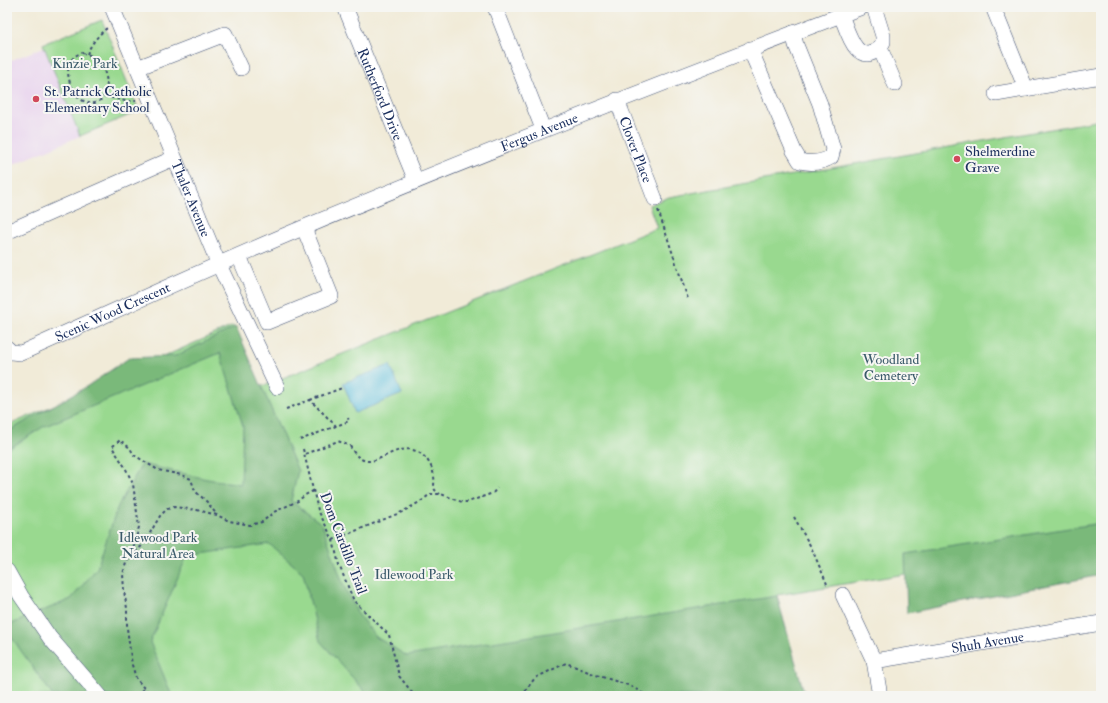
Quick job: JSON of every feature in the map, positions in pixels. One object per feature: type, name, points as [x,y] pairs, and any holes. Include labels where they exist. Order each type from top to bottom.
[{"type":"street","name":"Thaler Avenue","points":[[112,7],[218,265],[277,387]]},
{"type":"street","name":"Rutherford Drive","points":[[345,7],[416,181]]},
{"type":"street","points":[[495,7],[543,129]]},
{"type":"street","name":"Fergus Avenue","points":[[218,265],[543,129],[862,7]]},
{"type":"street","points":[[841,15],[855,48],[865,55],[873,54],[880,48],[883,42],[883,36],[874,7]]},
{"type":"street","points":[[993,7],[1026,89]]},
{"type":"street","points":[[750,49],[800,162],[823,162],[831,157],[832,149],[820,104],[792,33]]},
{"type":"street","points":[[137,68],[225,34],[241,68]]},
{"type":"street","points":[[880,48],[895,84]]},
{"type":"street","points":[[996,94],[1101,76]]},
{"type":"street","name":"Clover Place","points":[[617,100],[655,199]]},
{"type":"street","points":[[7,232],[174,158]]},
{"type":"street","points":[[239,256],[267,322],[331,296],[304,228]]},
{"type":"street","name":"Scenic Wood Crescent","points":[[7,348],[12,352],[21,353],[218,265]]},
{"type":"street","points":[[7,571],[21,596],[50,638],[100,696]]},
{"type":"street","points":[[844,595],[874,660],[880,696]]},
{"type":"street","name":"Shuh Avenue","points":[[874,660],[1101,623]]},
{"type":"path","points":[[87,54],[90,46],[107,28]]},
{"type":"path","points":[[78,54],[87,54],[96,59],[104,71],[107,86],[105,96],[98,102],[88,103],[80,98],[71,86],[68,70],[70,61],[78,54]]},
{"type":"path","points":[[105,96],[125,101],[136,101]]},
{"type":"path","points":[[655,199],[688,299]]},
{"type":"path","points":[[286,409],[342,388]]},
{"type":"path","points":[[310,400],[336,426]]},
{"type":"path","points":[[300,440],[349,421],[348,418]]},
{"type":"path","points":[[132,554],[139,527],[137,504],[133,484],[128,472],[112,447],[120,440],[130,448],[134,455],[158,470],[182,475],[191,479],[195,491],[208,502],[217,515]]},
{"type":"path","points":[[305,454],[338,441],[350,446],[354,454],[364,461],[374,461],[401,450],[417,451],[425,457],[433,468],[434,487],[436,491],[441,494],[462,502],[468,502],[493,493],[497,488]]},
{"type":"path","name":"Dom Cardillo Trail","points":[[303,449],[318,510],[333,540],[339,565],[354,601],[389,635],[399,676],[415,696]]},
{"type":"path","points":[[153,696],[136,678],[132,665],[127,628],[127,608],[123,574],[126,563],[132,554],[143,545],[160,516],[166,509],[174,507],[197,510],[217,515],[230,521],[250,525],[262,522],[274,512],[298,501],[313,491]]},
{"type":"path","points":[[333,540],[402,512],[423,500],[430,494],[441,494]]},
{"type":"path","points":[[794,517],[811,547],[827,584]]},
{"type":"path","points":[[521,696],[535,678],[566,663],[631,686],[647,696]]},
{"type":"path","points":[[137,696],[144,688]]},
{"type":"shaded area","name":"St. Patrick Catholic Elementary School","points":[[44,47],[80,136],[7,167],[7,62]]},
{"type":"green space","name":"Kinzie Park","points":[[102,20],[139,111],[80,136],[43,44]]},
{"type":"green space","points":[[1101,120],[1101,542],[777,595],[797,696],[7,696],[7,426],[233,326],[260,387],[657,228],[649,205],[669,197]]},
{"type":"green space","name":"Idlewood Park Natural Area","points":[[236,327],[298,471],[291,501],[322,524],[343,584],[358,614],[376,637],[407,656],[777,596],[805,696],[369,696],[320,641],[303,573],[269,544],[187,556],[150,642],[172,696],[53,696],[7,631],[7,626],[71,599],[97,568],[118,506],[142,464],[207,479],[241,484],[243,426],[220,353],[43,427],[7,450],[7,432],[86,387],[129,358],[175,356]]},
{"type":"green space","points":[[1101,523],[1101,575],[907,613],[905,554]]},
{"type":"water","points":[[390,365],[402,394],[355,413],[343,383]]},
{"type":"place","name":"St. Patrick Catholic Elementary School","points":[[36,99]]},
{"type":"place","name":"Shelmerdine Grave","points":[[957,159]]},
{"type":"park label","name":"Woodland Cemetery","points":[[891,368]]},
{"type":"park label","name":"Idlewood Park","points":[[414,574]]}]
